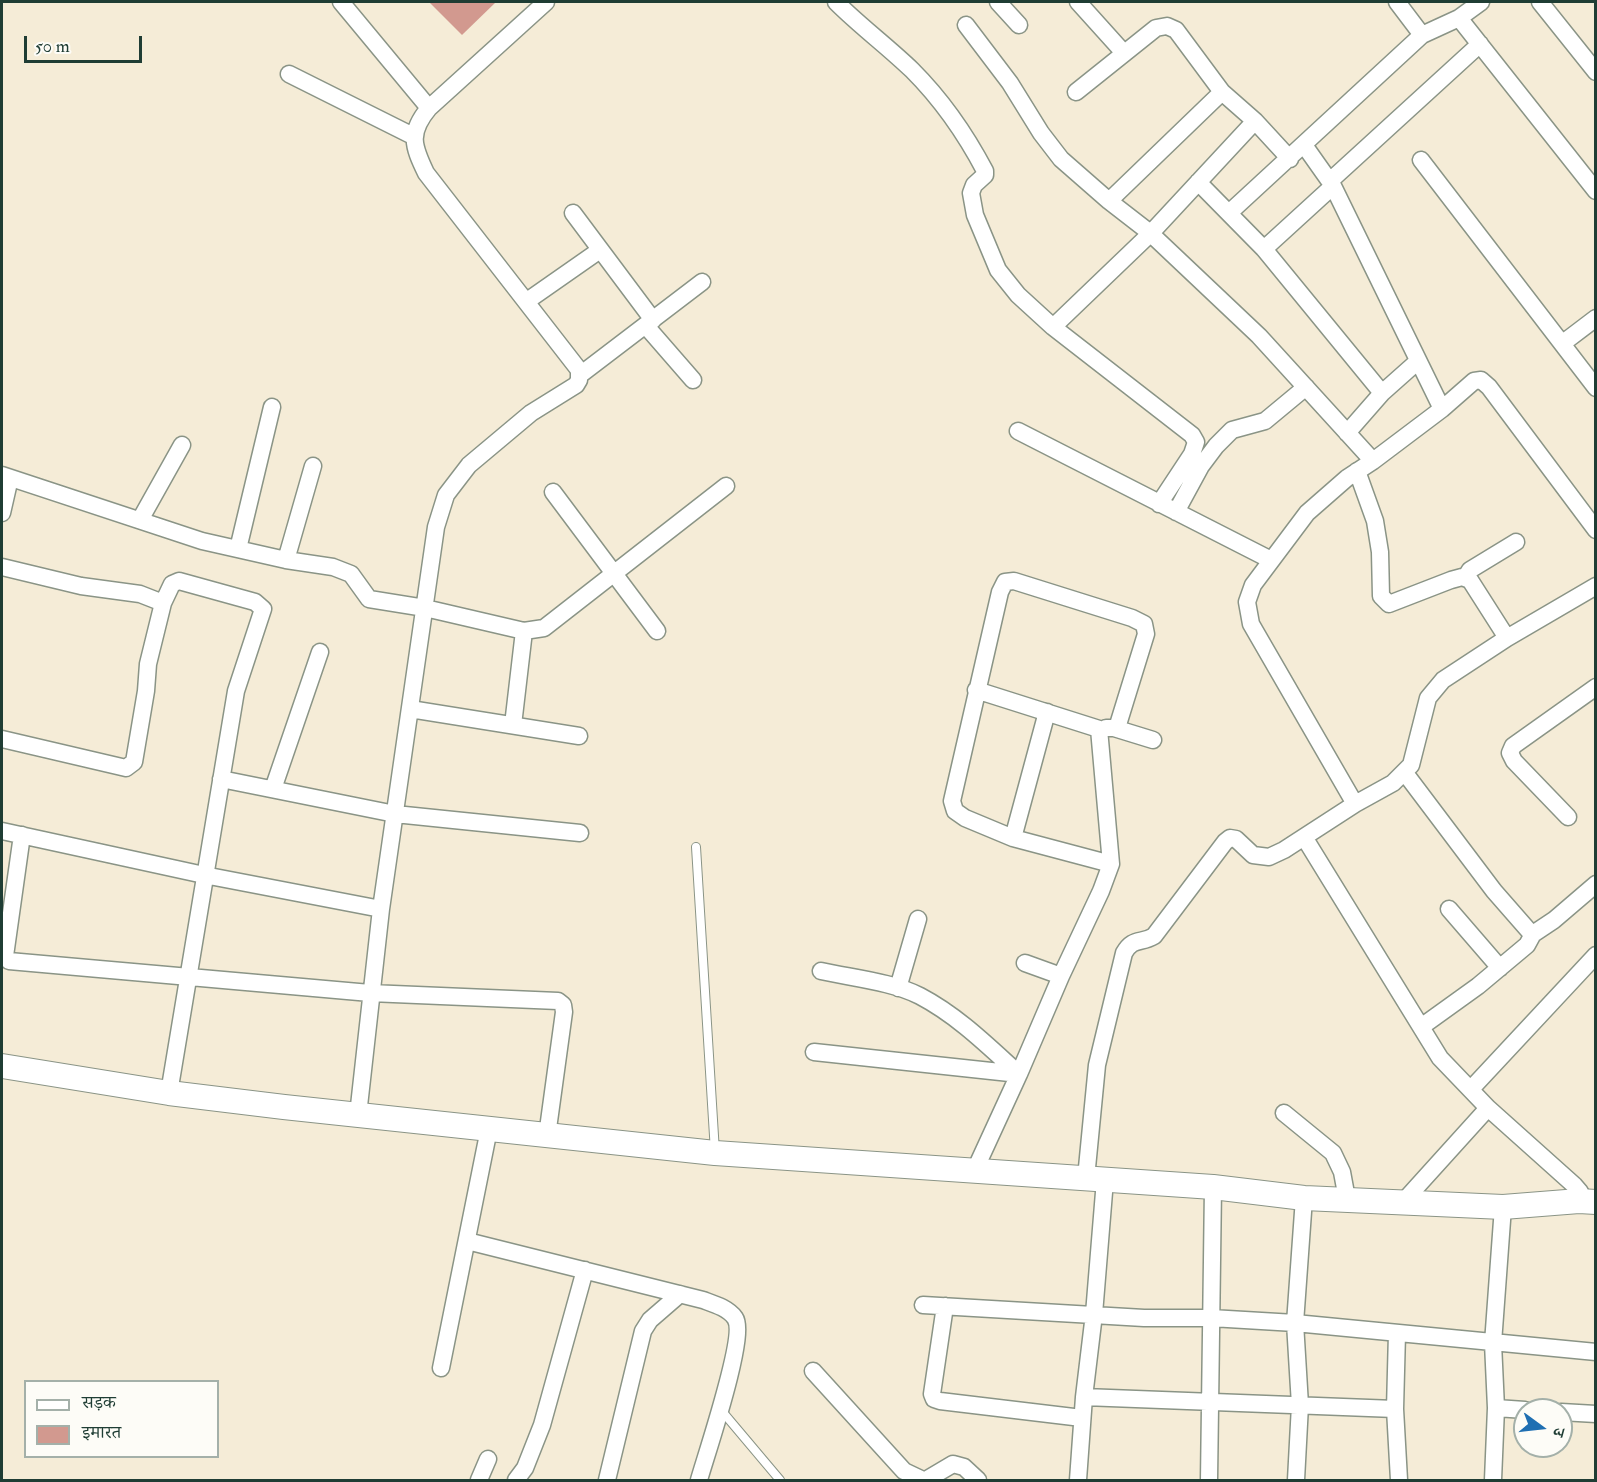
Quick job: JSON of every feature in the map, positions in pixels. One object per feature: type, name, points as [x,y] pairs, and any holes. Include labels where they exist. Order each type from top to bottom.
[{"type":"main road","points":[[2,1066],[169,1093],[715,1154],[1213,1187],[1304,1198],[1503,1207],[1587,1201]]},
{"type":"street","points":[[341,2],[429,108]]},
{"type":"street","points":[[546,2],[429,108],[419,120],[413,136],[417,153],[426,173],[527,301],[579,370],[580,375]]},
{"type":"street","points":[[836,2],[857,24],[912,70],[958,124],[985,171],[985,175],[974,185],[971,193],[975,215],[998,270],[1018,295],[1053,327],[1192,435],[1196,442],[1192,454],[1160,504]]},
{"type":"street","points":[[998,2],[1019,25]]},
{"type":"street","points":[[1078,2],[1124,53]]},
{"type":"street","points":[[1397,2],[1422,35]]},
{"type":"street","points":[[1229,213],[1422,35],[1460,18],[1480,2]]},
{"type":"street","points":[[1540,2],[1596,72]]},
{"type":"street","points":[[1460,18],[1596,191]]},
{"type":"street","points":[[966,25],[1010,83],[1041,133],[1061,159],[1150,233],[1259,336],[1372,461]]},
{"type":"street","points":[[1076,92],[1156,28],[1167,26],[1176,30],[1222,93],[1255,121],[1290,159]]},
{"type":"street","points":[[1264,249],[1480,44]]},
{"type":"street","points":[[289,74],[413,136]]},
{"type":"street","points":[[1109,201],[1222,93]]},
{"type":"street","points":[[1053,327],[1150,233],[1255,121]]},
{"type":"street","points":[[1304,146],[1331,184],[1442,409]]},
{"type":"street","points":[[1421,160],[1596,388]]},
{"type":"street","points":[[1198,182],[1264,249],[1382,393]]},
{"type":"street","points":[[573,213],[693,380]]},
{"type":"street","points":[[527,301],[600,250]]},
{"type":"street","points":[[358,1115],[381,909],[436,527],[446,495],[469,465],[531,413],[576,385],[580,375],[702,282]]},
{"type":"street","points":[[1563,343],[1596,318]]},
{"type":"street","points":[[1347,433],[1382,393],[1418,361]]},
{"type":"street","points":[[1355,804],[1251,624],[1247,602],[1253,585],[1307,513],[1347,478],[1442,409],[1474,381],[1481,380],[1490,387],[1596,530]]},
{"type":"street","points":[[1176,512],[1201,466],[1232,430],[1265,422],[1306,387]]},
{"type":"street","points":[[238,549],[272,407]]},
{"type":"street","points":[[1018,431],[1271,560]]},
{"type":"street","points":[[140,520],[182,446]]},
{"type":"street","points":[[286,560],[313,466]]},
{"type":"street","points":[[1357,471],[1375,521],[1380,552],[1381,596],[1389,604],[1462,577],[1470,580],[1507,638]]},
{"type":"street","points":[[2,513],[6,477],[202,541],[286,560],[333,567],[351,574],[369,599],[425,608],[524,631],[544,627],[726,486]]},
{"type":"street","points":[[553,492],[657,631]]},
{"type":"street","points":[[1465,578],[1470,570],[1516,542]]},
{"type":"street","points":[[2,567],[81,586],[140,594],[163,603]]},
{"type":"street","points":[[1112,864],[1013,838],[965,818],[955,811],[952,801],[976,690],[1000,592],[1005,582],[1014,580],[1132,618],[1144,624],[1146,634],[1117,728]]},
{"type":"street","points":[[2,739],[119,767],[131,766],[134,762],[148,664],[163,603],[171,584],[179,581],[255,602],[262,609],[236,691],[169,1093]]},
{"type":"street","points":[[1078,1480],[1084,1397],[1094,1314],[1097,1065],[1124,953],[1128,946],[1133,942],[1148,940],[1154,936],[1230,838],[1236,839],[1253,855],[1260,857],[1276,853],[1393,783],[1411,765],[1425,708],[1433,690],[1455,671],[1596,586]]},
{"type":"street","points":[[513,725],[524,631]]},
{"type":"street","points":[[273,789],[320,652]]},
{"type":"street","points":[[1568,817],[1514,761],[1510,753],[1514,746],[1596,687]]},
{"type":"street","points":[[976,690],[1099,729],[1117,728],[1153,740]]},
{"type":"street","points":[[410,709],[579,736]]},
{"type":"street","points":[[1013,838],[1047,712]]},
{"type":"street","points":[[974,1172],[1112,864],[1099,729]]},
{"type":"street","points":[[1405,773],[1494,891],[1533,934]]},
{"type":"street","points":[[221,779],[395,814],[580,833]]},
{"type":"street","points":[[2,831],[204,875],[381,909]]},
{"type":"street","points":[[22,835],[5,956],[9,961],[370,993],[558,1001],[563,1005],[564,1012],[547,1136]]},
{"type":"street","points":[[1304,837],[1440,1058],[1488,1107],[1574,1185],[1587,1201]]},
{"type":"street","points":[[1421,1027],[1500,968],[1527,945],[1533,934],[1554,920],[1596,884]]},
{"type":"street","points":[[1449,909],[1500,968]]},
{"type":"street","points":[[898,988],[918,919]]},
{"type":"street","points":[[1470,1089],[1596,955]]},
{"type":"street","points":[[1025,963],[1061,976]]},
{"type":"street","points":[[821,971],[898,988],[919,996],[962,1022],[1019,1074]]},
{"type":"street","points":[[814,1052],[1019,1074]]},
{"type":"street","points":[[1403,1202],[1488,1107]]},
{"type":"street","points":[[1284,1113],[1333,1153],[1342,1172],[1347,1199]]},
{"type":"street","points":[[441,1368],[489,1129]]},
{"type":"street","points":[[1209,1480],[1213,1187]]},
{"type":"street","points":[[1296,1480],[1300,1405],[1295,1323],[1304,1198]]},
{"type":"street","points":[[1493,1480],[1496,1408],[1493,1343],[1503,1207]]},
{"type":"street","points":[[467,1241],[703,1300],[727,1310],[737,1319],[739,1333],[699,1480]]},
{"type":"street","points":[[516,1480],[525,1468],[542,1425],[585,1270]]},
{"type":"street","points":[[607,1480],[643,1331],[650,1320],[680,1294]]},
{"type":"street","points":[[922,1305],[1144,1318],[1211,1318],[1295,1323],[1596,1352]]},
{"type":"street","points":[[945,1306],[932,1394],[934,1399],[1082,1418]]},
{"type":"street","points":[[1397,1333],[1395,1409],[1399,1480]]},
{"type":"street","points":[[813,1371],[904,1471],[924,1480],[953,1464],[964,1467],[978,1480]]},
{"type":"street","points":[[1084,1397],[1395,1409]]},
{"type":"street","points":[[1496,1408],[1513,1409]]},
{"type":"street","points":[[1573,1413],[1596,1414]]},
{"type":"street","points":[[483,1479],[488,1459]]},
{"type":"lane","points":[[696,847],[715,1154]]},
{"type":"lane","points":[[720,1408],[780,1480]]},
{"type":"building","points":[[429,2],[496,2],[462,35]]}]
